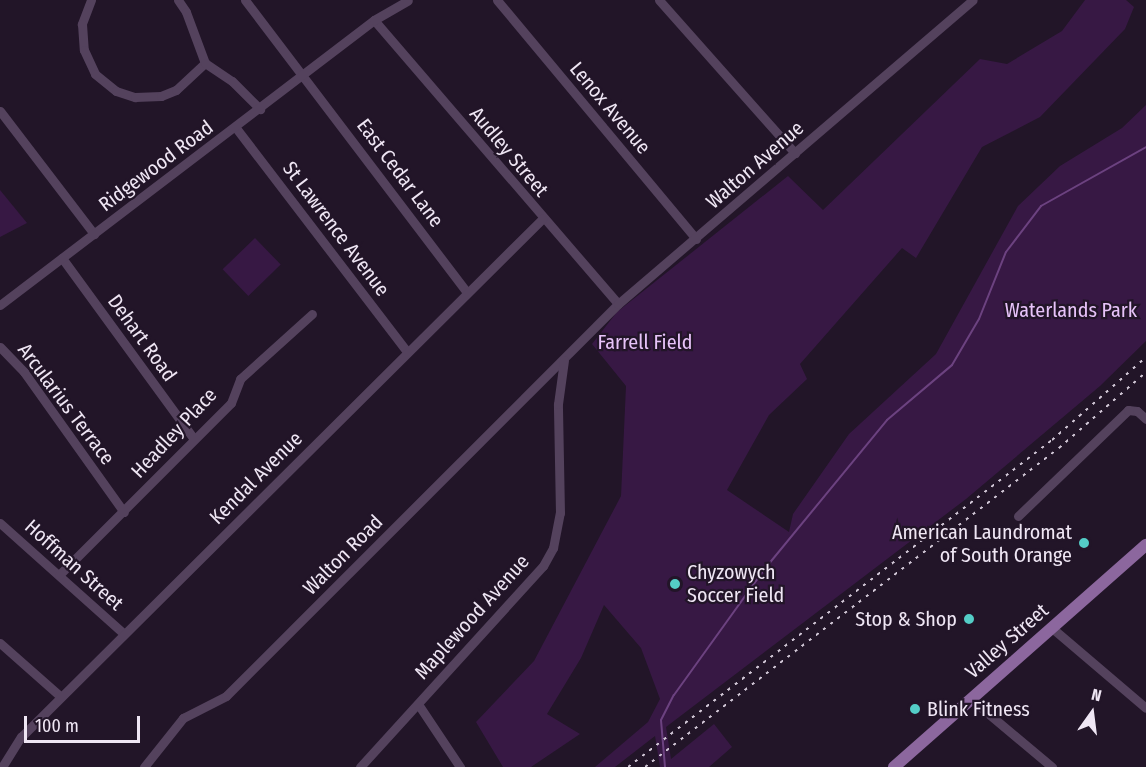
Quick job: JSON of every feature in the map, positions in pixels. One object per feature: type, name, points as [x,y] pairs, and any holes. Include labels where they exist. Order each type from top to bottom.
[{"type":"main road","name":"Valley Street","points":[[894,767],[1146,545]]},
{"type":"street","points":[[92,0],[82,24],[84,50],[95,74],[116,91],[135,97],[161,96],[176,90],[205,63]]},
{"type":"street","points":[[178,0],[186,12],[205,63],[232,81],[260,109]]},
{"type":"street","name":"East Cedar Lane","points":[[245,0],[467,292]]},
{"type":"street","name":"Ridgewood Road","points":[[0,305],[237,128],[374,20],[408,0]]},
{"type":"street","name":"Lenox Avenue","points":[[497,0],[696,239]]},
{"type":"street","points":[[659,0],[795,153]]},
{"type":"street","name":"Walton Avenue","points":[[564,360],[618,304],[973,0]]},
{"type":"street","name":"Audley Street","points":[[374,20],[542,219],[618,304]]},
{"type":"street","points":[[0,111],[94,234]]},
{"type":"street","name":"St Lawrence Avenue","points":[[237,128],[407,352]]},
{"type":"street","name":"Kendal Avenue","points":[[2,767],[21,737],[542,219]]},
{"type":"street","name":"Dehart Road","points":[[62,258],[194,439]]},
{"type":"street","name":"Headley Place","points":[[59,575],[231,403],[240,379],[312,314]]},
{"type":"street","name":"Arcularius Terrace","points":[[0,347],[24,372],[124,512]]},
{"type":"street","name":"Maplewood Avenue","points":[[360,767],[543,566],[553,548],[560,513],[558,404],[564,360]]},
{"type":"street","name":"Walton Road","points":[[144,767],[183,718],[226,696],[564,360]]},
{"type":"street","points":[[1018,516],[1128,410],[1137,411],[1146,419]]},
{"type":"street","name":"Hoffman Street","points":[[0,523],[124,634]]},
{"type":"street","points":[[1052,628],[1146,708]]},
{"type":"street","points":[[0,643],[62,697]]},
{"type":"street","points":[[971,699],[1052,767]]},
{"type":"street","points":[[418,704],[460,767]]},
{"type":"green space","points":[[1085,0],[1126,0],[1134,7],[1125,29],[1040,117],[982,147],[916,258],[902,248],[800,364],[807,379],[769,415],[727,490],[789,532],[793,514],[849,434],[936,354],[1018,206],[1060,166],[1122,128],[1146,105],[1146,341],[1100,386],[966,499],[666,727],[671,759],[714,724],[732,747],[709,767],[660,767],[655,736],[615,767],[595,767],[648,722],[660,699],[641,648],[604,605],[581,658],[547,714],[580,734],[531,767],[503,767],[476,722],[534,661],[621,496],[626,386],[592,344],[617,312],[788,176],[823,210],[980,59],[1007,64],[1062,31]]},
{"type":"green space","points":[[0,190],[27,223],[0,237]]},
{"type":"green space","points":[[255,238],[281,265],[248,296],[223,269]]},
{"type":"waterway","points":[[665,767],[661,720],[674,695],[763,571],[887,420],[952,365],[979,319],[1006,252],[1041,206],[1146,147]]},
{"type":"railway","points":[[628,767],[1052,440],[1146,357]]},
{"type":"railway","points":[[645,767],[1059,448],[1146,372]]},
{"type":"place","name":"American Laundromat of South Orange","points":[[1084,543]]},
{"type":"place","name":"Chyzowych Soccer Field","points":[[675,584]]},
{"type":"place","name":"Stop & Shop","points":[[969,619]]},
{"type":"place","name":"Blink Fitness","points":[[915,709]]},
{"type":"park label","name":"Waterlands Park","points":[[1071,310]]},
{"type":"park label","name":"Farrell Field","points":[[645,342]]}]
